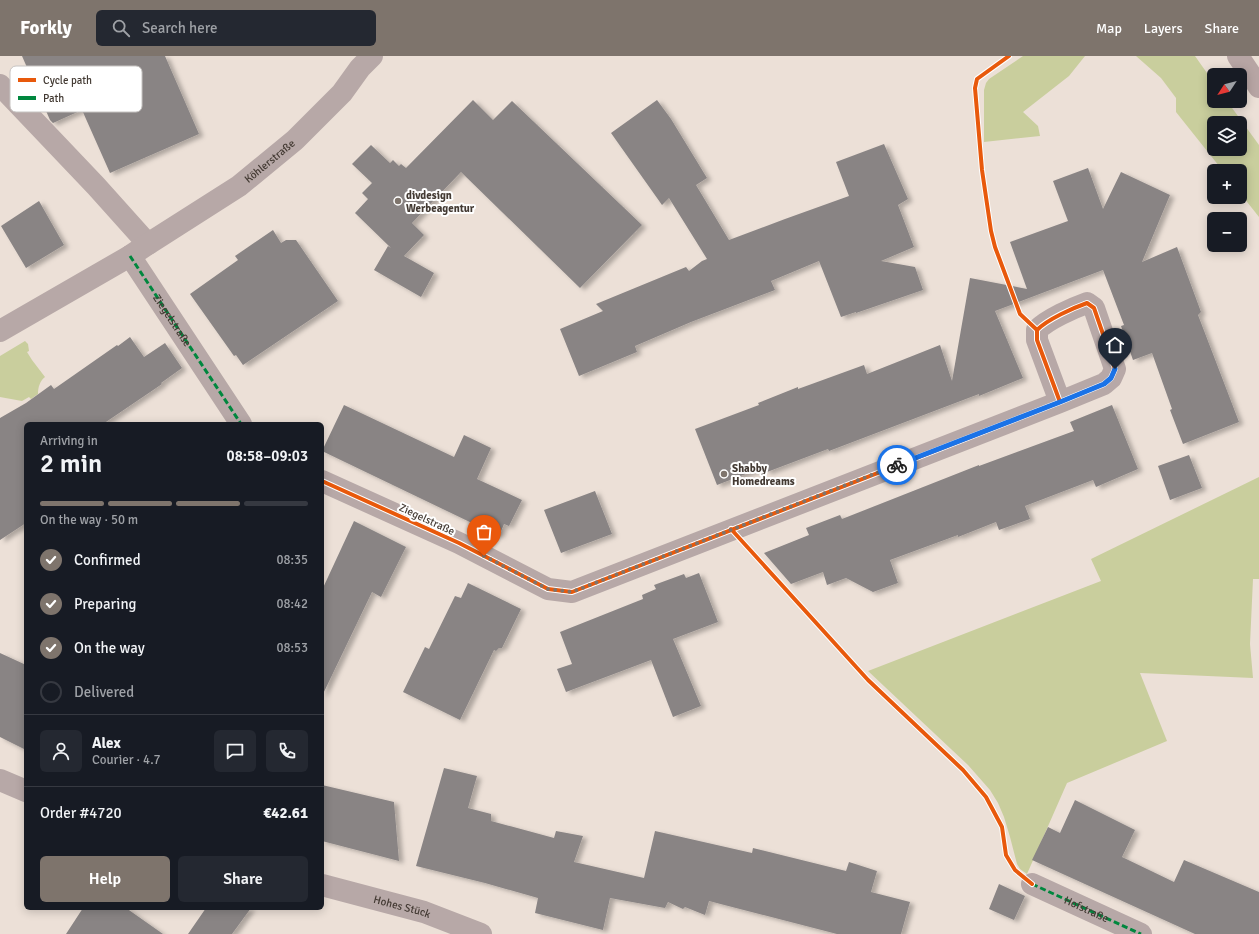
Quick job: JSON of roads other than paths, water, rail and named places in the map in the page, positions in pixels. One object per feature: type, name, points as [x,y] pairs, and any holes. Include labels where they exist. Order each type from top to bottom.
[{"type":"main road","points":[[1238,56],[1259,87]]},
{"type":"street","name":"Köhlerstraße","points":[[0,331],[139,250],[239,186],[289,145],[342,93],[360,68],[372,56]]},
{"type":"street","points":[[0,85],[10,96]]},
{"type":"street","points":[[26,112],[96,186],[139,250]]},
{"type":"street","name":"Ziegelstraße","points":[[139,250],[240,422]]},
{"type":"street","name":"Ziegelstraße","points":[[324,482],[459,543],[548,589],[572,592],[1060,402]]},
{"type":"street","points":[[0,780],[24,790]]},
{"type":"street","name":"Hofstraße","points":[[1032,884],[1141,934]]},
{"type":"street","name":"Hohes Stück","points":[[324,885],[424,912],[480,934]]},
{"type":"place","name":"divdesign Werbeagentur","points":[[398,201]]},
{"type":"place","name":"Shabby Homedreams","points":[[724,474]]}]
